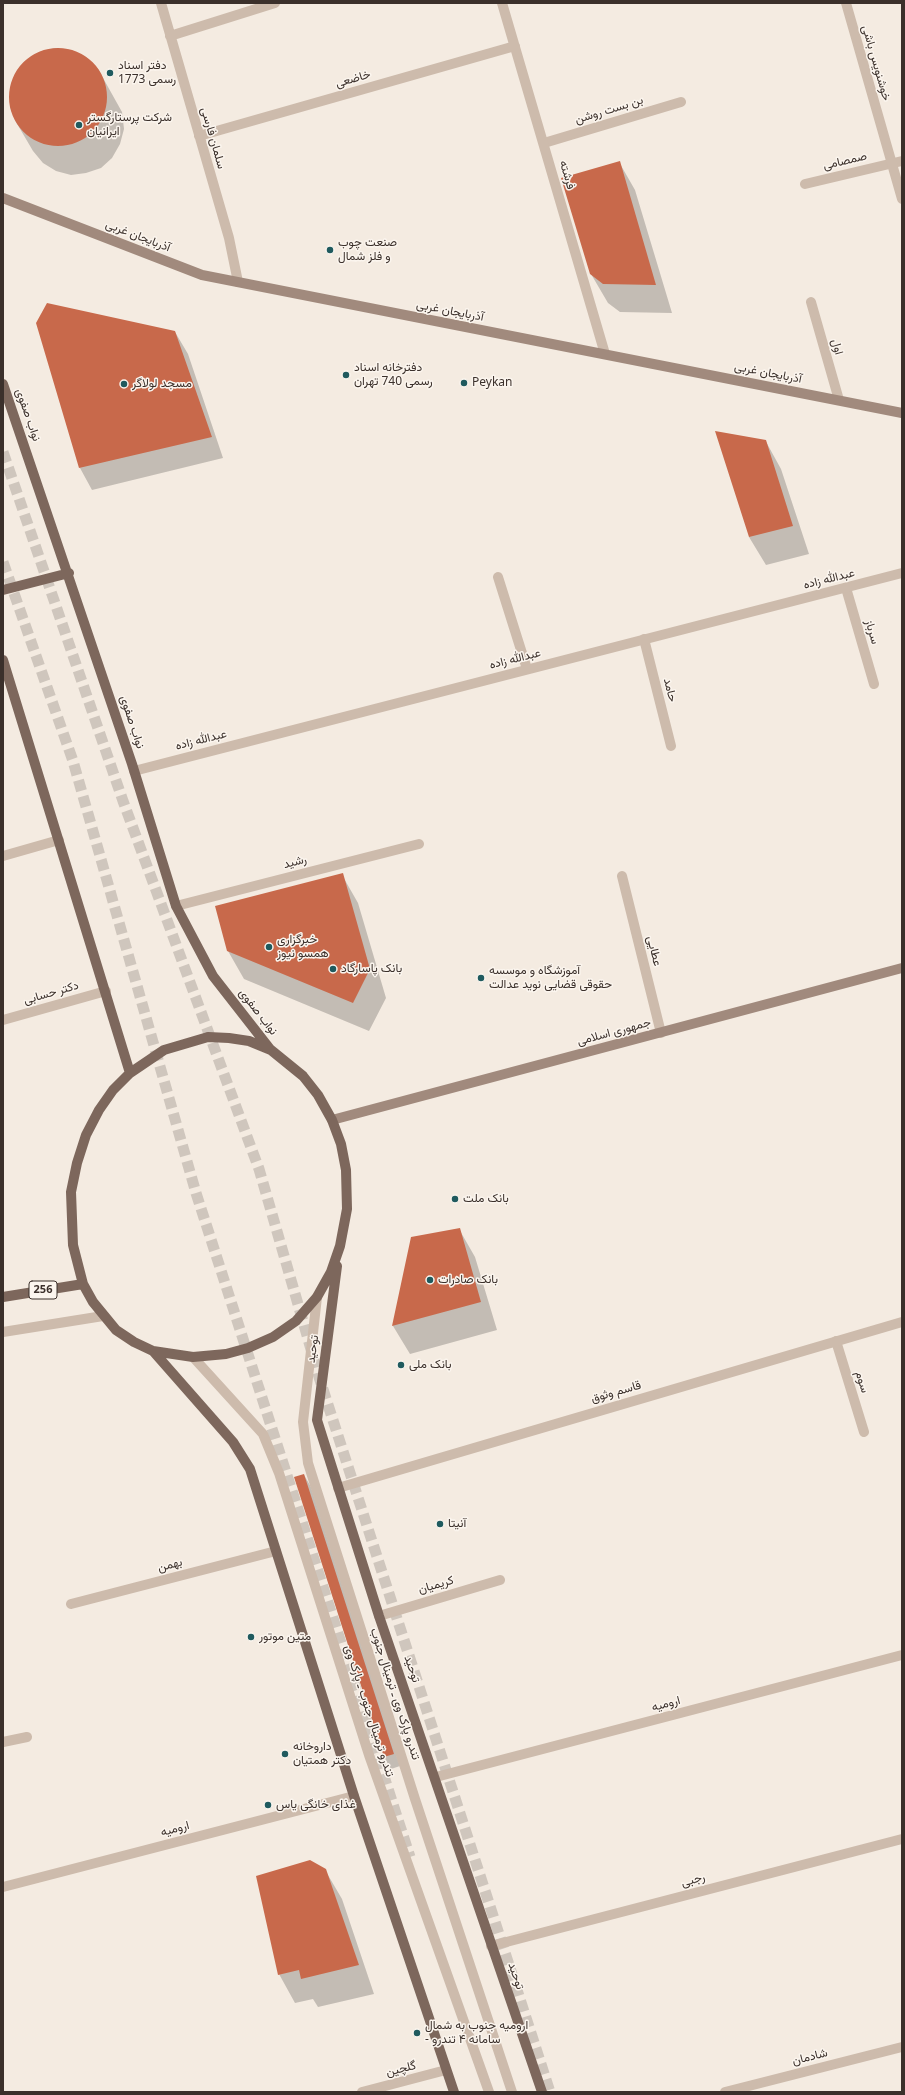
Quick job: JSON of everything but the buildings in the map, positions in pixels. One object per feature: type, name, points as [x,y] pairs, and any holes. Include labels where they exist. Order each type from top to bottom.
[{"type":"main road","name":"آذربایجان غربی","points":[[3,198],[202,275],[902,413]]},
{"type":"main road","name":"نواب صفوی","points":[[3,384],[69,573],[134,771],[176,906],[213,976],[271,1050]]},
{"type":"main road","points":[[3,590],[69,573]]},
{"type":"main road","points":[[3,660],[130,1073]]},
{"type":"main road","name":"جمهوری اسلامی","points":[[332,1120],[902,968]]},
{"type":"main road","points":[[208,1037],[249,1041],[271,1050],[303,1076],[318,1095],[332,1120],[341,1144],[346,1170],[347,1209],[340,1246],[331,1272],[317,1297],[296,1321],[273,1337],[248,1348],[226,1354],[193,1357],[153,1351],[134,1342],[116,1330],[92,1302],[84,1284],[73,1245],[71,1192],[77,1163],[86,1135],[99,1110],[113,1090],[130,1073],[164,1050],[208,1037]]},
{"type":"main road","name":"توحید","points":[[340,1246],[317,1420],[379,1616],[436,1777],[491,1946],[542,2092]]},
{"type":"main road","name":"256","points":[[3,1297],[84,1284]]},
{"type":"main road","points":[[153,1351],[232,1442],[250,1470],[354,1796],[454,2092]]},
{"type":"street","name":"سلمان فارسی","points":[[161,3],[229,238],[238,282]]},
{"type":"street","points":[[170,36],[275,3]]},
{"type":"street","name":"فرشته","points":[[502,3],[605,354]]},
{"type":"street","name":"خوشنویس باشی","points":[[846,3],[902,200]]},
{"type":"street","name":"خاضعی","points":[[199,136],[515,46]]},
{"type":"street","name":"بن بست روشن","points":[[544,143],[681,102]]},
{"type":"street","points":[[892,164],[902,161]]},
{"type":"street","name":"صمصامی","points":[[805,184],[892,164]]},
{"type":"street","name":"اول","points":[[811,302],[839,400]]},
{"type":"street","name":"عبدالله زاده","points":[[134,771],[902,573]]},
{"type":"street","points":[[498,577],[527,669]]},
{"type":"street","name":"سرباز","points":[[846,588],[874,684]]},
{"type":"street","name":"حامد","points":[[644,640],[671,746]]},
{"type":"street","points":[[3,856],[59,840]]},
{"type":"street","name":"رشید","points":[[176,906],[419,844]]},
{"type":"street","name":"عطایی","points":[[622,876],[661,1033]]},
{"type":"street","name":"دکتر حسابی","points":[[3,1020],[106,991]]},
{"type":"street","name":"تندرو پارک وی ـ ترمینال جنوب","points":[[317,1297],[303,1422],[308,1462],[414,1799],[512,2092]]},
{"type":"street","points":[[3,1332],[103,1316]]},
{"type":"street","name":"قاسم وثوق","points":[[338,1488],[902,1322]]},
{"type":"street","name":"سوم","points":[[836,1341],[864,1432]]},
{"type":"street","name":"تندرو ترمینال جنوب ـ پارک وی","points":[[193,1357],[263,1434],[279,1473],[369,1755],[489,2092]]},
{"type":"street","name":"بهمن","points":[[71,1604],[276,1551]]},
{"type":"street","name":"کریمیان","points":[[379,1616],[500,1580]]},
{"type":"street","name":"ارومیه","points":[[436,1777],[902,1655]]},
{"type":"street","points":[[3,1742],[27,1737]]},
{"type":"street","name":"ارومیه","points":[[3,1887],[354,1796]]},
{"type":"street","name":"رجبی","points":[[491,1946],[902,1839]]},
{"type":"street","name":"شادمان","points":[[725,2092],[902,2047]]},
{"type":"street","name":"گلچین","points":[[362,2092],[446,2070]]},
{"type":"tunnel","points":[[3,452],[123,801],[259,1169],[319,1377],[550,2092]]},
{"type":"tunnel","points":[[3,562],[73,761],[196,1193],[410,1857]]},
{"type":"place","name":"دفتر اسناد رسمی 1773","points":[[110,73]]},
{"type":"place","name":"شرکت پرستارگستر ایرانیان","points":[[79,125]]},
{"type":"place","name":"صنعت چوب و فلز شمال","points":[[330,250]]},
{"type":"place","name":"دفترخانه اسناد رسمی 740 تهران","points":[[346,375]]},
{"type":"place","name":"Peykan","points":[[464,383]]},
{"type":"place","name":"مسجد لولاگر","points":[[124,384]]},
{"type":"place","name":"خبرگزاری همسو نیوز","points":[[269,947]]},
{"type":"place","name":"بانک پاسارگاد","points":[[333,969]]},
{"type":"place","name":"آموزشگاه و موسسه حقوقی قضایی نوید عدالت","points":[[481,978]]},
{"type":"place","name":"بانک ملت","points":[[455,1199]]},
{"type":"place","name":"بانک صادرات","points":[[430,1280]]},
{"type":"place","name":"بانک ملی","points":[[401,1365]]},
{"type":"place","name":"آنیتا","points":[[440,1524]]},
{"type":"place","name":"متین موتور","points":[[251,1637]]},
{"type":"place","name":"داروخانه دکتر همتیان","points":[[285,1754]]},
{"type":"place","name":"غذای خانگی یاس","points":[[268,1805]]},
{"type":"place","name":"ارومیه جنوب به شمال - سامانه ۴ تندرو","points":[[417,2033]]}]
